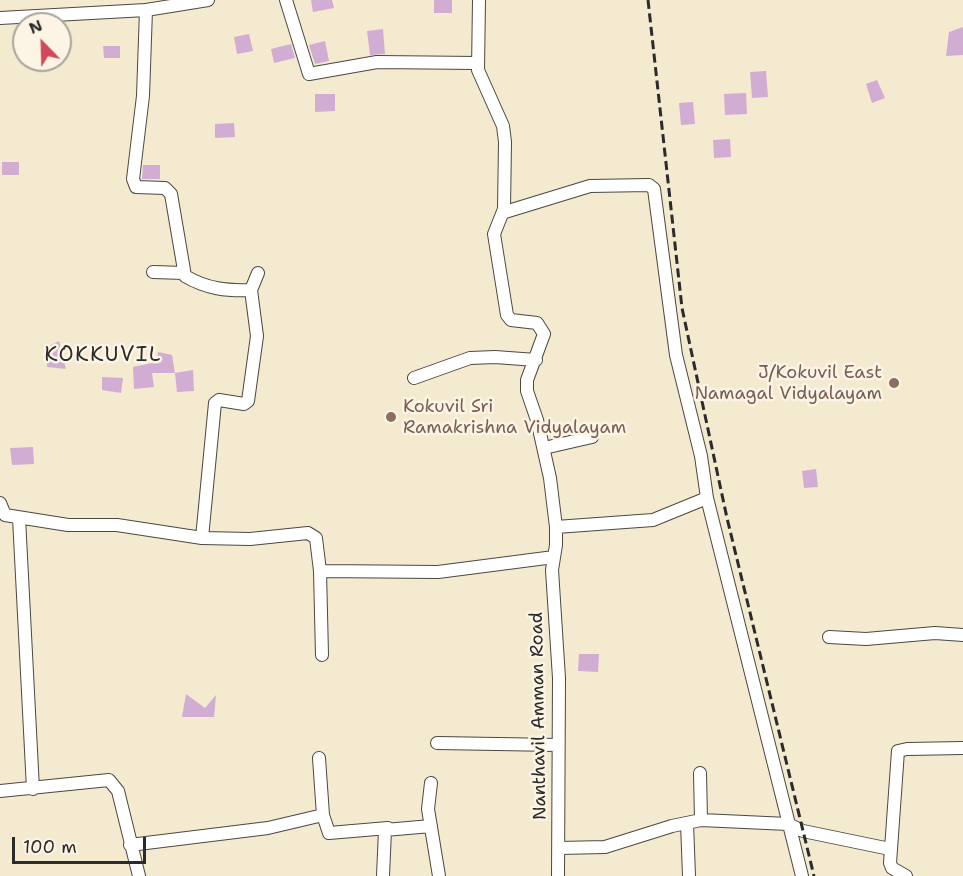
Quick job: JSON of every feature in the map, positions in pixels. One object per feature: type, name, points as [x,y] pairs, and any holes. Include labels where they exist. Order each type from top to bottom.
[{"type":"street","points":[[0,18],[146,9],[208,0]]},
{"type":"street","points":[[286,0],[309,74],[377,62],[477,63]]},
{"type":"street","points":[[479,0],[477,63],[503,126],[505,212],[590,186],[649,185],[654,189],[676,355],[701,456],[707,498],[802,876]]},
{"type":"street","points":[[146,9],[143,96],[133,179],[136,187],[165,188],[171,194],[185,276],[199,285],[217,289],[252,291]]},
{"type":"street","name":"Nanthavil Amman Road","points":[[504,209],[494,234],[507,315],[511,320],[537,323],[544,334],[527,380],[526,392],[550,478],[556,527],[552,570],[559,678],[558,876]]},
{"type":"street","points":[[153,272],[184,273]]},
{"type":"street","points":[[202,538],[215,403],[219,400],[244,404],[248,400],[257,336],[252,291],[258,273]]},
{"type":"street","points":[[414,378],[470,358],[536,360]]},
{"type":"street","points":[[543,448],[592,437]]},
{"type":"street","points":[[556,527],[653,520],[707,498]]},
{"type":"street","points":[[0,503],[5,516],[68,525],[117,525],[202,538],[250,539],[313,534],[316,538],[320,571],[322,655]]},
{"type":"street","points":[[19,518],[33,789]]},
{"type":"street","points":[[320,571],[438,572],[554,557]]},
{"type":"street","points":[[829,637],[866,639],[935,633],[963,635]]},
{"type":"street","points":[[436,743],[557,745]]},
{"type":"street","points":[[906,876],[892,868],[890,849],[898,751],[963,748]]},
{"type":"street","points":[[319,758],[323,815],[329,833],[431,826]]},
{"type":"street","points":[[700,773],[701,820]]},
{"type":"street","points":[[0,791],[109,780],[118,791],[139,876]]},
{"type":"street","points":[[431,783],[428,808],[440,876]]},
{"type":"street","points":[[130,845],[173,842],[268,828],[323,815]]},
{"type":"street","points":[[559,848],[605,847],[701,820],[788,824],[803,831],[890,849]]},
{"type":"street","points":[[687,823],[689,876]]},
{"type":"street","points":[[383,876],[384,834],[388,828]]},
{"type":"building","points":[[311,0],[332,0],[334,8],[313,12]]},
{"type":"building","points":[[434,0],[452,0],[452,13],[434,13]]},
{"type":"building","points":[[963,27],[963,55],[946,56],[949,32]]},
{"type":"building","points":[[383,29],[385,54],[370,55],[367,31]]},
{"type":"building","points":[[249,34],[253,51],[237,54],[234,37]]},
{"type":"building","points":[[325,41],[329,61],[315,64],[309,45]]},
{"type":"building","points":[[291,44],[295,58],[274,63],[271,49]]},
{"type":"building","points":[[103,46],[120,46],[120,58],[104,58]]},
{"type":"building","points":[[766,71],[768,97],[752,98],[750,72]]},
{"type":"building","points":[[877,80],[885,98],[872,103],[866,84]]},
{"type":"building","points":[[746,93],[747,114],[725,115],[724,94]]},
{"type":"building","points":[[315,94],[335,94],[335,111],[315,112]]},
{"type":"building","points":[[693,102],[695,124],[681,125],[679,103]]},
{"type":"building","points":[[234,123],[235,137],[215,138],[215,124]]},
{"type":"building","points":[[730,139],[731,157],[714,158],[713,140]]},
{"type":"building","points":[[2,162],[19,162],[19,175],[2,175]]},
{"type":"building","points":[[143,165],[160,165],[160,179],[142,179]]},
{"type":"building","points":[[59,341],[66,369],[47,367],[46,347]]},
{"type":"building","points":[[158,352],[172,355],[175,373],[152,373],[154,387],[134,389],[133,367],[157,362]]},
{"type":"building","points":[[193,370],[194,391],[177,392],[175,373]]},
{"type":"building","points":[[102,377],[123,378],[121,393],[102,390]]},
{"type":"building","points":[[33,447],[34,464],[12,465],[10,448]]},
{"type":"building","points":[[816,469],[818,487],[804,488],[802,471]]},
{"type":"building","points":[[579,654],[599,654],[598,672],[578,671]]},
{"type":"building","points":[[186,694],[205,708],[216,695],[214,717],[182,717]]},
{"type":"railway","points":[[648,0],[682,308],[727,518],[814,876]]},
{"type":"place","name":"J/Kokuvil East Namagal Vidyalayam","points":[[894,383]]},
{"type":"place","name":"Kokuvil Sri Ramakrishna Vidyalayam","points":[[391,417]]},
{"type":"district","name":"KOKKUVIL","points":[[103,356]]}]
